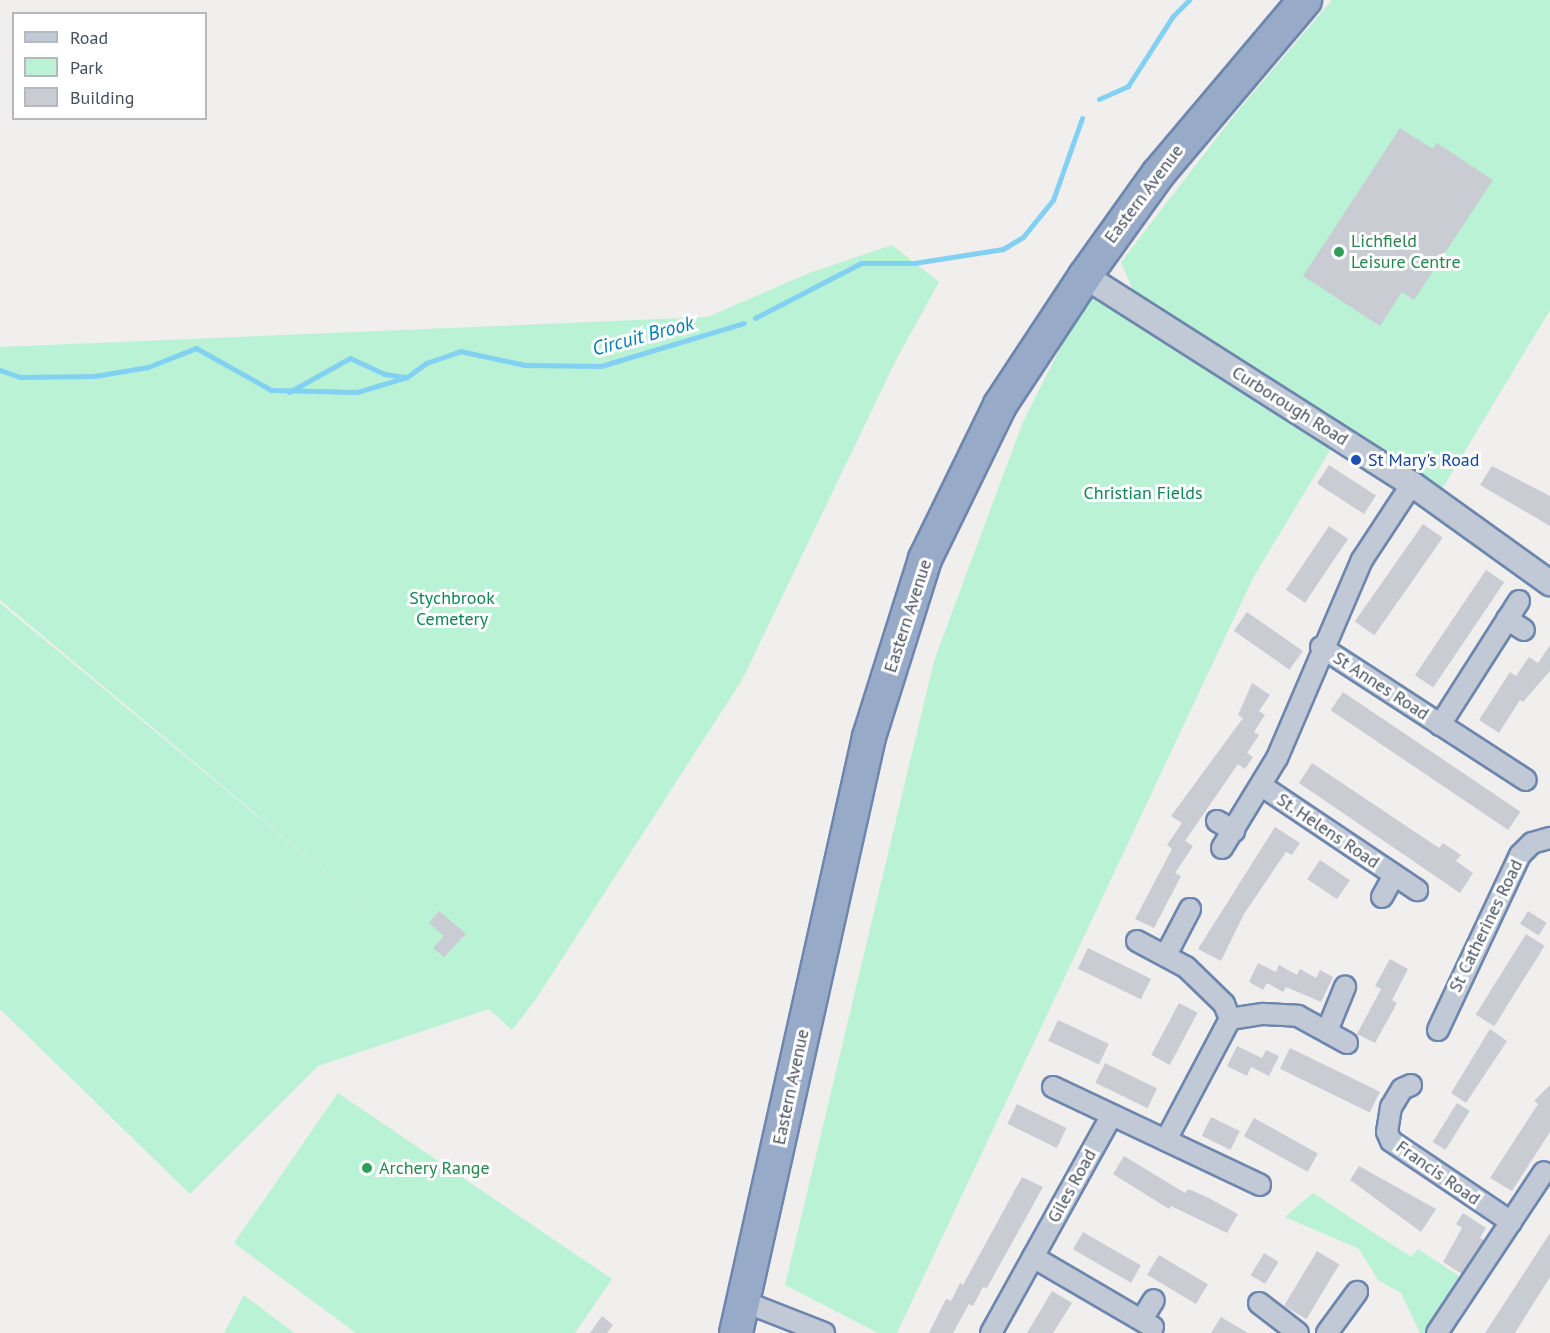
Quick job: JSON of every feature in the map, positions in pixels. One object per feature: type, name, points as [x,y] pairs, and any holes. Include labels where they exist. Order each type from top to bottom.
[{"type":"highway","name":"Eastern Avenue","points":[[736,1333],[745,1302],[869,737],[926,559],[1000,405],[1085,276],[1158,174],[1305,0]]},
{"type":"street","name":"Curborough Road","points":[[1085,276],[1412,484],[1550,583]]},
{"type":"street","points":[[1222,848],[1226,826],[1262,786],[1321,647],[1362,560],[1412,484]]},
{"type":"street","name":"St Annes Road","points":[[1440,725],[1519,601]]},
{"type":"street","points":[[1508,618],[1524,630]]},
{"type":"street","name":"St Annes Road","points":[[1321,647],[1440,725],[1521,773]]},
{"type":"street","name":"St. Helens Road","points":[[1262,786],[1417,890]]},
{"type":"street","name":"St Catherines Road","points":[[1438,1030],[1520,855],[1532,843],[1550,838]]},
{"type":"street","name":"St. Helens Road","points":[[1382,897],[1394,875]]},
{"type":"street","points":[[1166,955],[1190,909]]},
{"type":"street","points":[[1137,941],[1166,955],[1209,988],[1230,1019]]},
{"type":"street","points":[[1327,1031],[1345,987]]},
{"type":"street","points":[[1230,1019],[1263,1014],[1298,1017],[1347,1042]]},
{"type":"street","points":[[1166,1140],[1230,1019]]},
{"type":"street","name":"Francis Road","points":[[1411,1084],[1402,1089],[1391,1107],[1387,1125],[1391,1141],[1511,1222]]},
{"type":"street","points":[[1053,1087],[1166,1140],[1251,1175]]},
{"type":"street","name":"Giles Road","points":[[990,1333],[1112,1115]]},
{"type":"street","points":[[1437,1333],[1544,1172]]},
{"type":"street","points":[[1033,1257],[1148,1323],[1154,1300]]},
{"type":"street","points":[[1327,1333],[1357,1292]]},
{"type":"street","points":[[745,1302],[824,1333]]},
{"type":"street","points":[[1259,1302],[1298,1333]]},
{"type":"green space","name":"Lichfield Leisure Centre","points":[[1332,0],[1550,0],[1550,310],[1442,489],[1136,298],[1121,262],[1236,113]]},
{"type":"green space","name":"Stychbrook Cemetery","points":[[892,245],[939,282],[896,360],[742,680],[536,999],[512,1030],[489,1009],[318,1066],[190,1194],[0,1009],[0,603],[390,926],[0,600],[0,347],[708,317],[809,273]]},
{"type":"green space","name":"Christian Fields","points":[[1087,295],[1332,447],[1253,578],[897,1333],[878,1333],[785,1285],[934,661],[1023,422]]},
{"type":"green space","name":"Archery Range","points":[[338,1093],[612,1279],[575,1333],[356,1333],[234,1243]]},
{"type":"green space","points":[[1313,1193],[1411,1257],[1418,1249],[1465,1280],[1431,1333],[1420,1333],[1401,1293],[1378,1280],[1359,1249],[1285,1217]]},
{"type":"green space","points":[[244,1295],[294,1333],[224,1333]]},
{"type":"building","points":[[1400,128],[1433,149],[1437,143],[1493,180],[1414,300],[1402,292],[1380,326],[1303,276]]},
{"type":"building","points":[[1329,465],[1376,495],[1364,514],[1317,483]]},
{"type":"building","points":[[1492,466],[1550,496],[1550,526],[1480,485]]},
{"type":"building","points":[[1423,524],[1443,538],[1374,635],[1355,621]]},
{"type":"building","points":[[1329,526],[1348,539],[1305,603],[1286,590]]},
{"type":"building","points":[[1486,570],[1504,582],[1433,688],[1415,675]]},
{"type":"building","points":[[1247,612],[1303,651],[1290,670],[1234,631]]},
{"type":"building","points":[[1550,645],[1550,671],[1523,702],[1520,700],[1499,733],[1479,720],[1510,672],[1516,676],[1529,657],[1538,663]]},
{"type":"building","points":[[1252,683],[1270,695],[1259,711],[1265,715],[1254,732],[1259,735],[1247,753],[1253,757],[1245,769],[1238,764],[1185,841],[1193,846],[1175,873],[1181,876],[1154,928],[1135,919],[1172,849],[1167,845],[1182,823],[1171,816],[1243,718],[1238,715]]},
{"type":"building","points":[[1343,692],[1520,812],[1508,830],[1331,710]]},
{"type":"building","points":[[1312,763],[1439,848],[1443,843],[1461,855],[1456,861],[1473,873],[1460,893],[1299,783]]},
{"type":"building","points":[[1275,827],[1300,843],[1292,855],[1286,852],[1244,914],[1221,961],[1198,949]]},
{"type":"building","points":[[1320,860],[1350,880],[1337,899],[1307,879]]},
{"type":"building","points":[[439,911],[466,934],[444,957],[433,948],[444,936],[429,923]]},
{"type":"building","points":[[1528,911],[1547,923],[1539,935],[1520,924]]},
{"type":"building","points":[[1526,934],[1545,946],[1494,1026],[1476,1015]]},
{"type":"building","points":[[1088,948],[1151,979],[1141,999],[1078,969]]},
{"type":"building","points":[[1390,959],[1408,969],[1392,1000],[1397,1003],[1375,1043],[1357,1034],[1381,989],[1375,986]]},
{"type":"building","points":[[1258,963],[1276,972],[1279,965],[1297,975],[1300,969],[1316,978],[1320,970],[1333,977],[1321,1002],[1286,987],[1283,992],[1267,983],[1263,990],[1249,982]]},
{"type":"building","points":[[1179,1003],[1198,1013],[1170,1065],[1151,1055]]},
{"type":"building","points":[[1058,1020],[1109,1044],[1099,1065],[1048,1041]]},
{"type":"building","points":[[1490,1029],[1507,1041],[1466,1103],[1451,1093]]},
{"type":"building","points":[[1237,1046],[1262,1058],[1266,1050],[1279,1056],[1269,1076],[1251,1067],[1247,1076],[1227,1066]]},
{"type":"building","points":[[1290,1048],[1380,1092],[1370,1113],[1280,1069]]},
{"type":"building","points":[[1105,1063],[1157,1088],[1147,1108],[1095,1083]]},
{"type":"building","points":[[1550,1085],[1550,1132],[1512,1191],[1490,1178],[1538,1104],[1534,1101]]},
{"type":"building","points":[[1457,1103],[1470,1111],[1445,1150],[1433,1142]]},
{"type":"building","points":[[1017,1104],[1066,1128],[1057,1148],[1007,1124]]},
{"type":"building","points":[[1211,1117],[1240,1131],[1231,1150],[1202,1136]]},
{"type":"building","points":[[1254,1118],[1318,1153],[1308,1172],[1244,1136]]},
{"type":"building","points":[[1124,1156],[1185,1193],[1188,1189],[1238,1214],[1227,1233],[1171,1206],[1169,1209],[1113,1174]]},
{"type":"building","points":[[1359,1166],[1436,1209],[1421,1232],[1350,1180]]},
{"type":"building","points":[[1022,1177],[1043,1187],[987,1288],[983,1287],[973,1306],[969,1304],[953,1333],[929,1333],[946,1299],[951,1301],[960,1283],[963,1285]]},
{"type":"building","points":[[1463,1213],[1486,1228],[1480,1238],[1484,1240],[1462,1274],[1443,1262],[1462,1228],[1456,1224]]},
{"type":"building","points":[[1083,1232],[1141,1266],[1131,1283],[1073,1249]]},
{"type":"building","points":[[1550,1233],[1550,1277],[1515,1333],[1485,1333]]},
{"type":"building","points":[[1317,1251],[1339,1264],[1306,1319],[1284,1306]]},
{"type":"building","points":[[1264,1253],[1279,1262],[1265,1284],[1251,1275]]},
{"type":"building","points":[[1159,1255],[1208,1284],[1196,1304],[1147,1275]]},
{"type":"building","points":[[1052,1291],[1072,1303],[1053,1333],[1027,1333]]},
{"type":"building","points":[[602,1316],[613,1325],[607,1333],[590,1333]]},
{"type":"building","points":[[1221,1317],[1248,1333],[1211,1333]]},
{"type":"waterway","name":"Circuit Brook","points":[[1099,99],[1128,86],[1173,16],[1189,0]]},
{"type":"waterway","name":"Circuit Brook","points":[[755,318],[861,263],[914,263],[1003,249],[1023,237],[1053,200],[1082,118]]},
{"type":"waterway","name":"Circuit Brook","points":[[0,370],[20,377],[94,376],[148,367],[196,348],[271,390],[357,392],[407,377],[426,363],[460,351],[525,365],[601,366],[744,323]]},
{"type":"waterway","points":[[289,392],[350,358],[384,374],[405,377]]},
{"type":"place","name":"Lichfield Leisure Centre","points":[[1339,252]]},
{"type":"place","name":"St Mary's Road","points":[[1356,460]]},
{"type":"place","name":"Archery Range","points":[[367,1168]]}]
